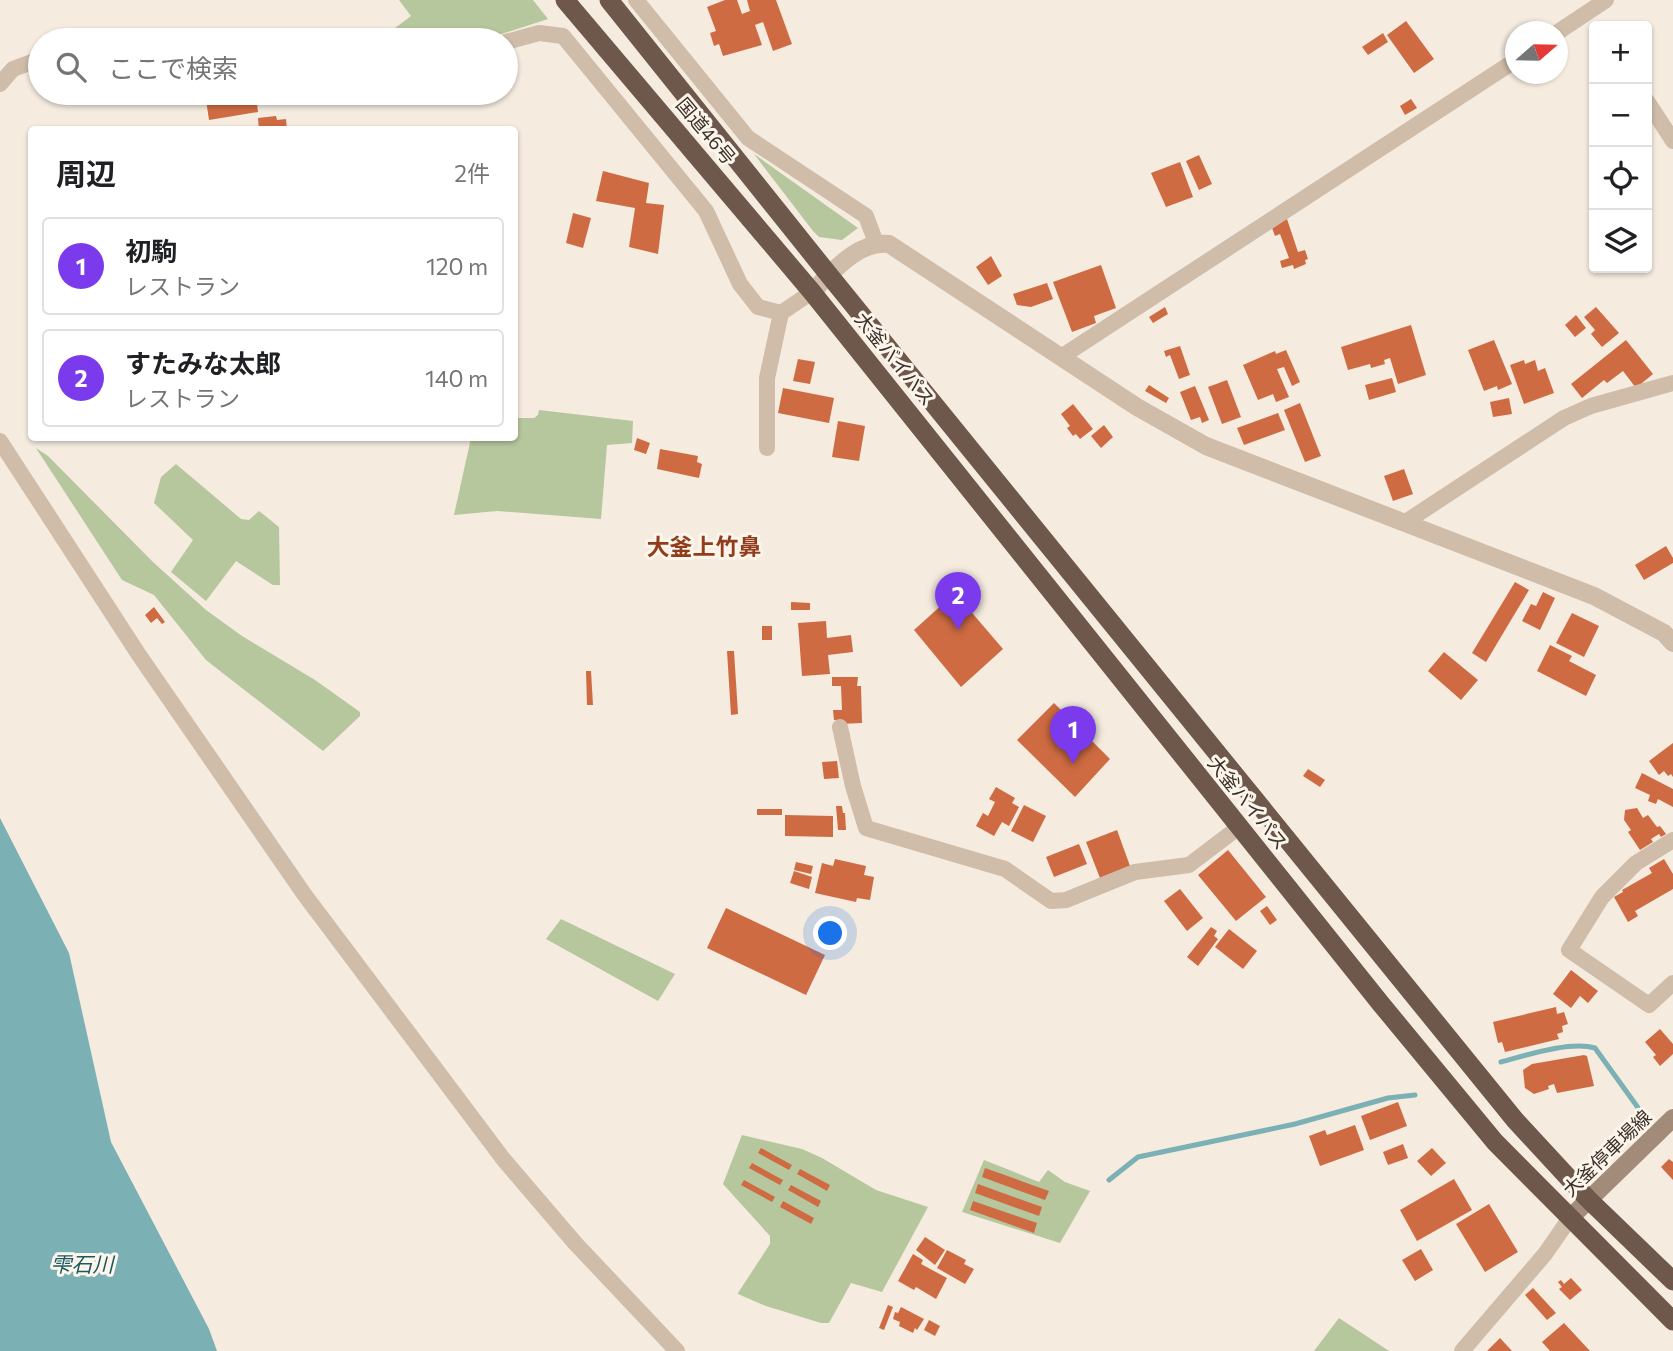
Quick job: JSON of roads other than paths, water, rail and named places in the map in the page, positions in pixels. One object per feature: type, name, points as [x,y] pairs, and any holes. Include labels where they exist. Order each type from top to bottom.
[{"type":"highway","name":"国道46号","points":[[565,0],[812,292]]},
{"type":"highway","name":"国道46号","points":[[609,0],[829,275]]},
{"type":"highway","name":"大釜バイパス","points":[[829,275],[1516,1119],[1588,1199],[1673,1281]]},
{"type":"highway","name":"大釜バイパス","points":[[812,292],[1239,827],[1495,1142],[1673,1321]]},
{"type":"main road","name":"大釜停車場線","points":[[1570,1219],[1673,1118]]},
{"type":"street","points":[[636,0],[748,138],[866,216],[876,243]]},
{"type":"street","points":[[1568,28],[1592,19],[1606,0]]},
{"type":"street","points":[[518,39],[539,33],[563,36],[705,211],[740,284],[758,307],[781,313]]},
{"type":"street","points":[[0,84],[13,69],[28,63]]},
{"type":"street","points":[[1061,357],[1505,67]]},
{"type":"street","points":[[1652,109],[1673,141]]},
{"type":"street","points":[[767,448],[767,378],[781,313],[812,292],[863,248],[876,243],[889,244],[1137,407],[1206,446],[1594,596],[1670,633]]},
{"type":"street","points":[[1404,523],[1564,418],[1591,406],[1673,383]]},
{"type":"street","points":[[0,441],[139,655],[304,894],[504,1160],[575,1242],[677,1351]]},
{"type":"street","points":[[840,727],[853,786],[866,828],[1005,869],[1051,901],[1066,900],[1135,872],[1189,865],[1239,827]]},
{"type":"street","points":[[1673,840],[1636,863],[1602,897],[1569,950],[1649,1005],[1673,983]]},
{"type":"street","points":[[1462,1351],[1553,1244],[1570,1219]]},
{"type":"water","name":"雫石川","points":[[0,818],[69,953],[111,1142],[209,1329],[217,1351],[0,1351]]},
{"type":"waterway","points":[[1501,1062],[1573,1046],[1595,1048],[1644,1116]]},
{"type":"waterway","points":[[1109,1180],[1138,1157],[1295,1124],[1388,1098],[1415,1095]]},
{"type":"place","name":"すたみな太郎","points":[[958,630]]},
{"type":"place","name":"初駒","points":[[1073,764]]},
{"type":"district","name":"大釜上竹鼻","points":[[704,547]]}]
